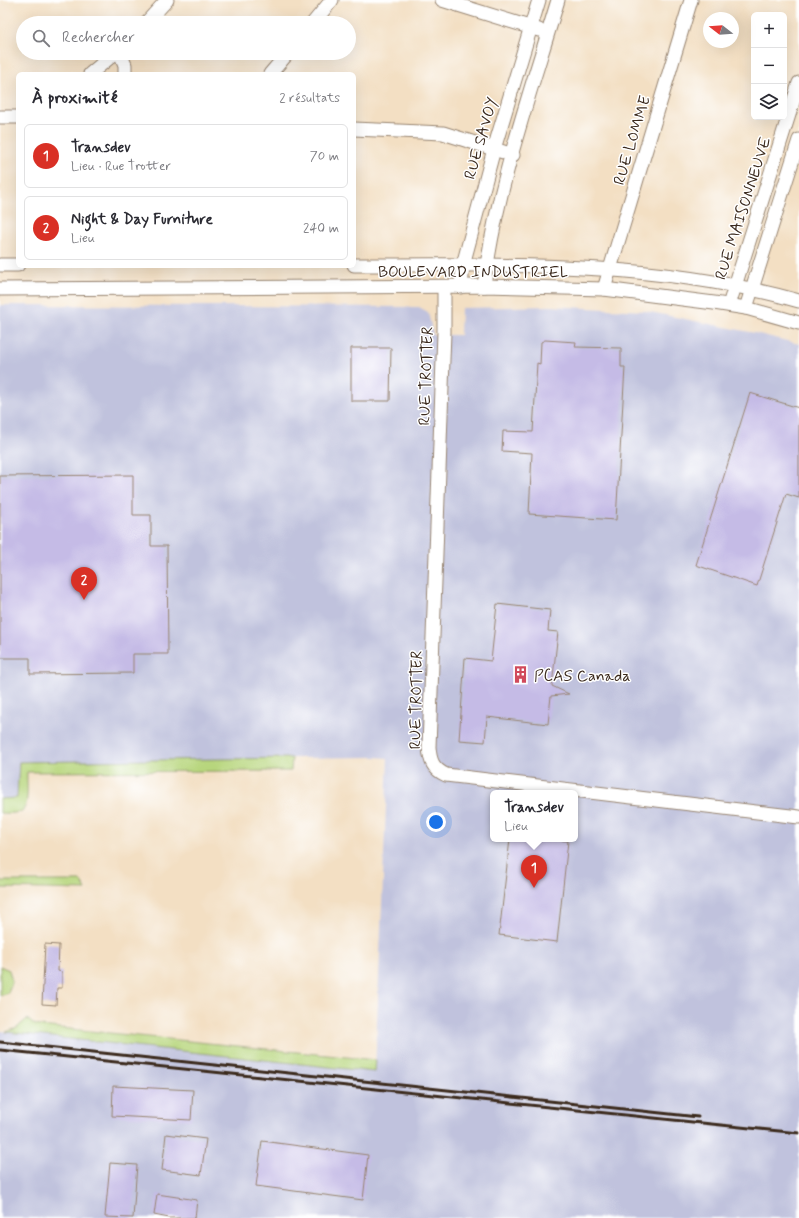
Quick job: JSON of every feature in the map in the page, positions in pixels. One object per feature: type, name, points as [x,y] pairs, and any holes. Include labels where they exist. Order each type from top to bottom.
[{"type":"street","points":[[152,16],[167,0]]},
{"type":"street","points":[[319,16],[332,0]]},
{"type":"street","points":[[442,0],[548,33]]},
{"type":"street","name":"RUE SAVOY","points":[[461,287],[463,265],[494,149],[539,0]]},
{"type":"street","points":[[484,286],[491,239],[512,155],[558,0]]},
{"type":"street","name":"RUE LOMME","points":[[604,289],[691,0]]},
{"type":"street","points":[[92,72],[107,60]]},
{"type":"street","points":[[123,60],[125,72]]},
{"type":"street","points":[[272,72],[282,60]]},
{"type":"street","name":"RUE MAISONNEUVE","points":[[729,305],[793,124],[799,83]]},
{"type":"street","points":[[0,116],[16,117]]},
{"type":"street","points":[[356,129],[443,133],[512,155]]},
{"type":"street","name":"RUE MAISONNEUVE","points":[[746,308],[799,140]]},
{"type":"street","points":[[0,265],[16,265]]},
{"type":"street","name":"BOULEVARD INDUSTRIEL","points":[[356,265],[553,265],[610,270],[735,285],[799,301]]},
{"type":"street","name":"BOULEVARD INDUSTRIEL","points":[[0,290],[484,286],[604,289],[729,305],[799,322]]},
{"type":"street","name":"RUE TROTTER","points":[[444,287],[444,332],[429,747],[430,759],[434,767],[446,775],[572,790]]},
{"type":"street","name":"RUE TROTTER","points":[[578,791],[799,817]]},
{"type":"shaded area","points":[[0,305],[419,307],[428,312],[433,335],[460,335],[461,308],[549,306],[645,311],[755,333],[799,344],[799,1218],[0,1218],[0,1031],[375,1072],[388,758],[19,762],[17,798],[0,799]]},
{"type":"green space","points":[[292,758],[291,771],[27,772],[27,801],[23,810],[14,813],[0,813],[0,799],[17,798],[19,762]]},
{"type":"green space","points":[[0,881],[81,881],[86,890],[0,888]]},
{"type":"green space","points":[[0,966],[9,970],[12,981],[8,993],[0,996]]},
{"type":"green space","points":[[27,1019],[33,1024],[40,1026],[376,1060],[375,1072],[6,1032],[17,1028]]},
{"type":"building","points":[[545,340],[576,342],[575,347],[621,348],[621,367],[625,367],[616,520],[529,514],[532,453],[502,451],[503,431],[533,432],[537,363],[540,364],[541,342]]},
{"type":"building","points":[[351,348],[391,348],[390,401],[351,401]]},
{"type":"building","points":[[750,393],[799,408],[799,498],[786,494],[757,586],[696,565]]},
{"type":"building","points":[[133,475],[133,515],[151,515],[151,546],[167,546],[168,654],[133,654],[133,673],[30,674],[30,658],[0,658],[0,476]]},
{"type":"building","name":"PCAS Canada","points":[[497,604],[550,610],[548,631],[558,632],[552,686],[569,694],[551,696],[548,724],[487,717],[485,742],[459,740],[465,658],[491,661]]},
{"type":"building","points":[[510,842],[568,842],[557,942],[499,935]]},
{"type":"building","points":[[45,944],[59,945],[58,971],[62,972],[62,988],[57,988],[56,1005],[42,1004]]},
{"type":"building","points":[[113,1086],[193,1090],[191,1120],[112,1116]]},
{"type":"building","points":[[166,1134],[206,1139],[201,1175],[162,1170]]},
{"type":"building","points":[[262,1141],[368,1155],[363,1200],[256,1186]]},
{"type":"building","points":[[110,1163],[137,1165],[133,1218],[105,1217]]},
{"type":"building","points":[[157,1194],[197,1200],[195,1218],[169,1218],[154,1215]]},
{"type":"railway","points":[[0,1042],[698,1117]]},
{"type":"railway","points":[[0,1050],[799,1133]]},
{"type":"place","name":"Night & Day Furniture","points":[[84,600]]},
{"type":"place","name":"PCAS Canada","points":[[521,675]]},
{"type":"place","name":"Transdev","points":[[534,888]]}]
